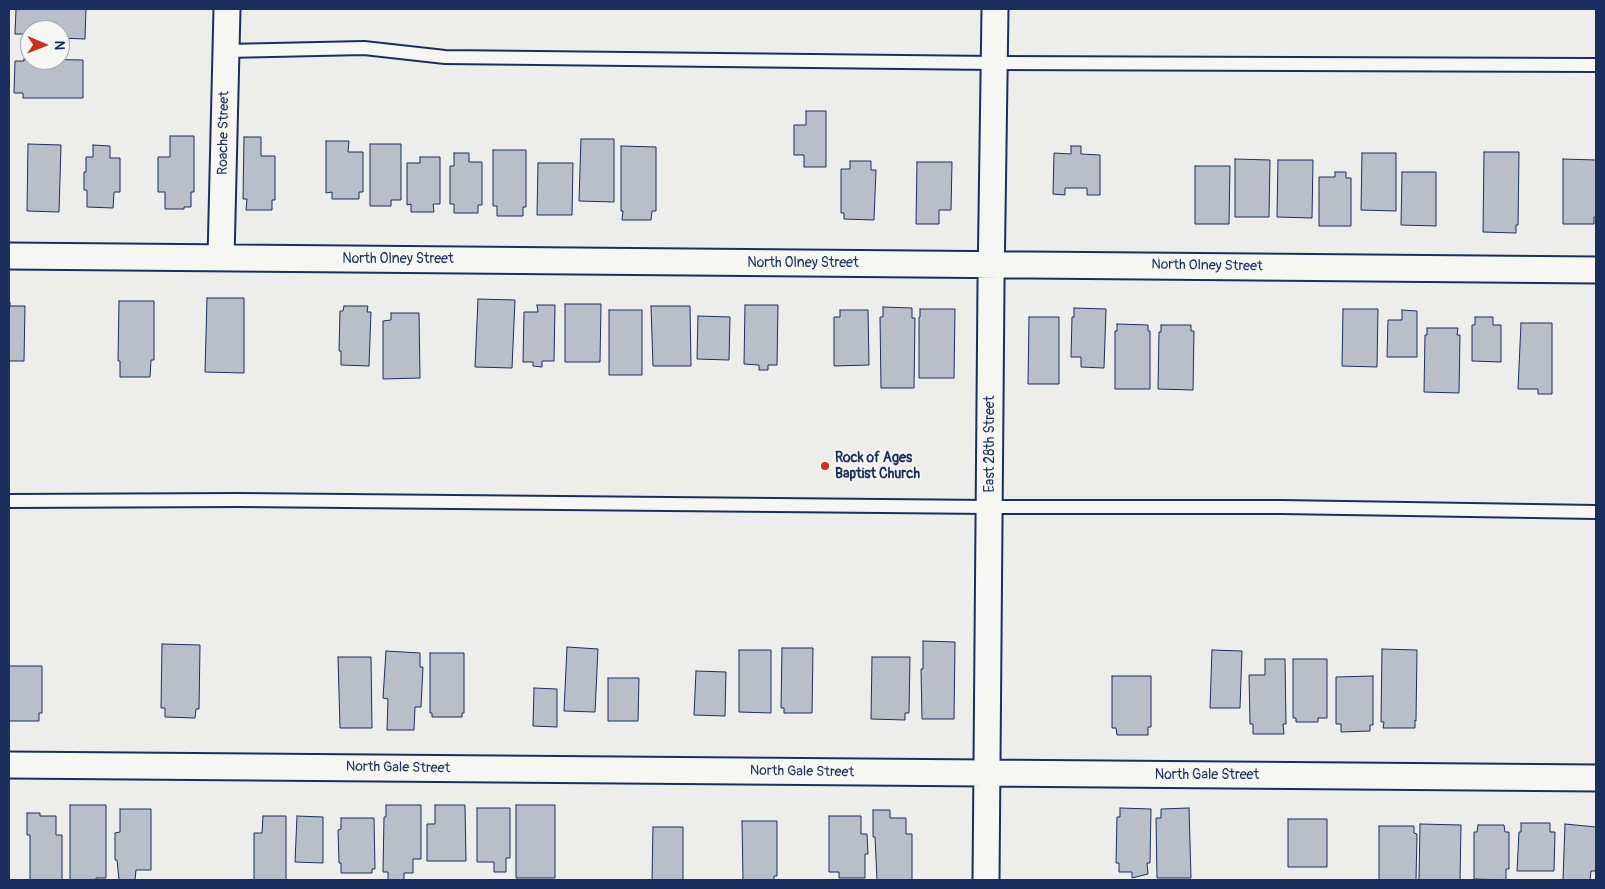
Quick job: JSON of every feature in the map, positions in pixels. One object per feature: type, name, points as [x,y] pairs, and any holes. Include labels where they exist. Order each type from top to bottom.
[{"type":"street","name":"Roache Street","points":[[221,258],[227,9]]},
{"type":"street","name":"East 28th Street","points":[[986,880],[991,264],[996,9]]},
{"type":"street","name":"North Olney Street","points":[[9,256],[1596,270]]},
{"type":"street","name":"North Gale Street","points":[[9,765],[1596,778]]},
{"type":"lane","points":[[226,51],[364,48],[445,57],[994,63],[1596,66]]},
{"type":"lane","points":[[9,501],[240,500],[989,507],[1271,507],[1596,512]]},
{"type":"building","points":[[16,9],[86,9],[85,39],[70,38],[70,20],[20,20],[20,34],[15,34]]},
{"type":"building","points":[[70,60],[83,60],[83,98],[23,98],[23,93],[14,93],[15,61],[20,61],[20,70],[70,70]]},
{"type":"building","points":[[806,111],[826,111],[826,167],[804,167],[804,155],[794,155],[794,125],[806,125]]},
{"type":"building","points":[[170,136],[194,136],[194,192],[191,192],[191,207],[184,207],[184,209],[165,209],[165,192],[158,192],[158,157],[170,157]]},
{"type":"building","points":[[244,137],[261,137],[261,156],[275,156],[275,200],[272,200],[272,210],[246,210],[247,199],[243,199]]},
{"type":"building","points":[[581,139],[614,139],[614,202],[579,201]]},
{"type":"building","points":[[326,141],[349,141],[348,152],[363,152],[363,192],[359,192],[359,199],[332,199],[332,192],[326,193]]},
{"type":"building","points":[[28,144],[61,145],[59,212],[27,211]]},
{"type":"building","points":[[370,144],[401,144],[401,200],[391,200],[391,206],[370,206]]},
{"type":"building","points":[[93,145],[110,146],[110,158],[120,158],[120,192],[114,192],[113,208],[87,207],[87,190],[84,190],[84,172],[86,172],[86,157],[93,157]]},
{"type":"building","points":[[621,146],[656,147],[656,211],[652,211],[651,220],[622,220]]},
{"type":"building","points":[[1071,146],[1081,146],[1081,154],[1100,155],[1100,195],[1087,195],[1087,188],[1065,188],[1065,195],[1053,194],[1054,153],[1071,154]]},
{"type":"building","points":[[493,150],[526,150],[526,207],[523,207],[523,216],[497,216],[497,206],[493,206]]},
{"type":"building","points":[[1484,152],[1519,152],[1518,225],[1516,225],[1516,233],[1483,232]]},
{"type":"building","points":[[454,153],[469,153],[469,162],[482,162],[482,205],[478,205],[478,213],[454,213],[454,204],[450,204],[450,166],[454,166]]},
{"type":"building","points":[[1362,153],[1396,153],[1396,211],[1361,210]]},
{"type":"building","points":[[420,157],[440,157],[440,204],[433,204],[434,212],[411,212],[411,204],[407,205],[407,163],[420,163]]},
{"type":"building","points":[[1235,159],[1270,160],[1269,217],[1235,217]]},
{"type":"building","points":[[1563,159],[1596,160],[1596,217],[1594,217],[1594,224],[1563,224]]},
{"type":"building","points":[[1278,160],[1313,160],[1312,218],[1277,217]]},
{"type":"building","points":[[850,161],[871,161],[871,170],[876,170],[874,220],[844,219],[844,213],[841,213],[841,169],[850,169]]},
{"type":"building","points":[[917,162],[952,162],[951,210],[939,210],[939,224],[916,224]]},
{"type":"building","points":[[538,163],[573,163],[572,215],[537,215]]},
{"type":"building","points":[[1195,166],[1230,166],[1229,224],[1195,224]]},
{"type":"building","points":[[1335,172],[1346,172],[1346,178],[1351,178],[1351,226],[1319,226],[1319,177],[1335,177]]},
{"type":"building","points":[[1402,172],[1436,172],[1436,226],[1401,225]]},
{"type":"building","points":[[207,298],[244,298],[244,373],[205,372]]},
{"type":"building","points":[[478,299],[515,300],[512,368],[475,367]]},
{"type":"building","points":[[119,301],[154,301],[154,360],[151,360],[150,377],[120,377],[120,361],[118,361]]},
{"type":"building","points":[[9,302],[10,306],[25,306],[24,361],[9,361]]},
{"type":"building","points":[[565,304],[601,304],[600,362],[565,362]]},
{"type":"building","points":[[537,305],[555,305],[554,361],[542,361],[542,367],[533,366],[533,362],[523,362],[524,312],[538,312]]},
{"type":"building","points":[[745,305],[778,305],[777,365],[768,365],[768,370],[759,370],[759,365],[744,364]]},
{"type":"building","points":[[344,306],[368,306],[367,312],[371,312],[369,366],[341,365],[341,351],[339,351],[340,311],[343,311]]},
{"type":"building","points":[[651,306],[690,306],[691,366],[653,366]]},
{"type":"building","points":[[883,307],[912,308],[912,318],[915,318],[914,388],[881,388],[880,317],[883,317]]},
{"type":"building","points":[[1074,308],[1106,309],[1104,368],[1081,367],[1081,357],[1071,357]]},
{"type":"building","points":[[920,309],[955,309],[954,378],[919,378]]},
{"type":"building","points":[[1343,309],[1378,309],[1377,367],[1342,366]]},
{"type":"building","points":[[609,310],[642,310],[642,375],[609,375]]},
{"type":"building","points":[[840,310],[868,310],[869,365],[834,366],[834,317],[840,317]]},
{"type":"building","points":[[1402,310],[1417,311],[1417,357],[1387,357],[1388,320],[1402,320]]},
{"type":"building","points":[[391,313],[419,313],[420,378],[383,379],[383,321],[391,320]]},
{"type":"building","points":[[698,316],[730,317],[729,360],[697,359]]},
{"type":"building","points":[[1029,317],[1059,317],[1059,384],[1028,384]]},
{"type":"building","points":[[1475,317],[1493,317],[1493,325],[1501,325],[1501,362],[1472,361],[1472,325],[1475,325]]},
{"type":"building","points":[[1521,323],[1552,323],[1552,394],[1538,394],[1538,389],[1518,389]]},
{"type":"building","points":[[1117,324],[1148,325],[1148,331],[1150,331],[1150,389],[1115,389],[1115,331],[1117,331]]},
{"type":"building","points":[[1161,325],[1191,325],[1191,331],[1194,331],[1193,390],[1158,389],[1159,332],[1161,332]]},
{"type":"building","points":[[1427,328],[1458,328],[1457,335],[1460,335],[1459,393],[1424,392],[1425,335],[1427,335]]},
{"type":"building","points":[[923,641],[955,642],[954,719],[922,719],[921,669],[923,669]]},
{"type":"building","points":[[162,644],[200,645],[199,709],[196,709],[195,718],[165,717],[165,708],[161,708]]},
{"type":"building","points":[[567,647],[598,649],[595,712],[564,711]]},
{"type":"building","points":[[782,648],[813,648],[812,713],[784,713],[784,708],[781,708]]},
{"type":"building","points":[[1382,649],[1417,650],[1415,728],[1383,728],[1384,722],[1381,722]]},
{"type":"building","points":[[739,650],[771,650],[771,713],[739,712]]},
{"type":"building","points":[[1212,650],[1242,651],[1240,708],[1210,708]]},
{"type":"building","points":[[386,651],[420,653],[420,667],[423,667],[421,707],[415,707],[414,730],[387,730],[388,699],[383,698]]},
{"type":"building","points":[[430,653],[464,653],[464,713],[462,713],[462,717],[432,717],[432,713],[430,713]]},
{"type":"building","points":[[338,657],[371,657],[372,728],[340,728]]},
{"type":"building","points":[[872,657],[910,657],[909,713],[905,713],[905,720],[871,719]]},
{"type":"building","points":[[1265,659],[1285,659],[1286,724],[1283,724],[1284,734],[1253,734],[1253,724],[1250,724],[1249,675],[1265,675]]},
{"type":"building","points":[[1293,659],[1327,659],[1327,718],[1318,718],[1318,722],[1296,722],[1296,718],[1293,718]]},
{"type":"building","points":[[9,666],[42,666],[42,713],[39,713],[39,721],[9,721]]},
{"type":"building","points":[[696,671],[726,672],[725,716],[694,715]]},
{"type":"building","points":[[1112,676],[1151,676],[1151,727],[1148,727],[1148,735],[1117,735],[1116,728],[1112,728]]},
{"type":"building","points":[[1373,676],[1373,725],[1370,725],[1370,731],[1341,732],[1341,724],[1336,724],[1336,677]]},
{"type":"building","points":[[608,678],[639,678],[638,721],[608,721]]},
{"type":"building","points":[[534,688],[557,689],[557,727],[533,726]]},
{"type":"building","points":[[70,805],[106,805],[106,878],[70,880]]},
{"type":"building","points":[[386,805],[421,805],[421,859],[413,859],[413,873],[404,873],[404,880],[388,880],[388,872],[383,872]]},
{"type":"building","points":[[435,805],[465,805],[466,861],[427,861],[427,824],[435,824]]},
{"type":"building","points":[[516,805],[555,805],[555,878],[516,878]]},
{"type":"building","points":[[477,808],[510,808],[510,858],[506,858],[506,872],[494,872],[494,862],[477,862]]},
{"type":"building","points":[[1120,808],[1151,809],[1150,863],[1147,863],[1148,874],[1132,878],[1132,872],[1119,872],[1119,863],[1116,863],[1117,817],[1120,817]]},
{"type":"building","points":[[1189,808],[1191,878],[1157,878],[1156,818],[1161,818],[1161,809]]},
{"type":"building","points":[[120,809],[151,809],[151,870],[136,870],[135,880],[119,880],[117,860],[115,860],[115,833],[120,832]]},
{"type":"building","points":[[873,810],[890,810],[890,818],[906,818],[906,834],[912,834],[912,880],[877,880],[875,837],[873,837]]},
{"type":"building","points":[[27,813],[40,813],[40,816],[56,816],[56,835],[62,835],[62,880],[30,880],[30,835],[27,835]]},
{"type":"building","points":[[263,816],[286,816],[286,880],[254,880],[254,833],[262,833]]},
{"type":"building","points":[[297,816],[323,817],[323,863],[295,862]]},
{"type":"building","points":[[829,816],[861,816],[861,834],[867,834],[868,854],[865,854],[865,878],[839,878],[839,872],[829,872]]},
{"type":"building","points":[[341,818],[374,818],[375,869],[372,869],[372,873],[341,873],[338,830],[341,829]]},
{"type":"building","points":[[1288,819],[1327,819],[1327,867],[1288,867]]},
{"type":"building","points":[[742,821],[777,821],[777,876],[774,876],[774,880],[743,880]]},
{"type":"building","points":[[1521,823],[1550,823],[1550,832],[1555,832],[1554,871],[1517,871]]},
{"type":"building","points":[[1420,824],[1461,825],[1460,880],[1419,880]]},
{"type":"building","points":[[1565,824],[1596,827],[1596,871],[1591,871],[1590,880],[1563,880]]},
{"type":"building","points":[[1478,825],[1504,825],[1505,832],[1509,832],[1509,869],[1506,869],[1506,880],[1474,879],[1474,832],[1477,832]]},
{"type":"building","points":[[1379,826],[1414,826],[1414,833],[1417,834],[1416,880],[1379,880]]},
{"type":"building","points":[[653,827],[683,827],[683,880],[652,880]]},
{"type":"place","name":"Rock of Ages Baptist Church","points":[[825,466]]}]
